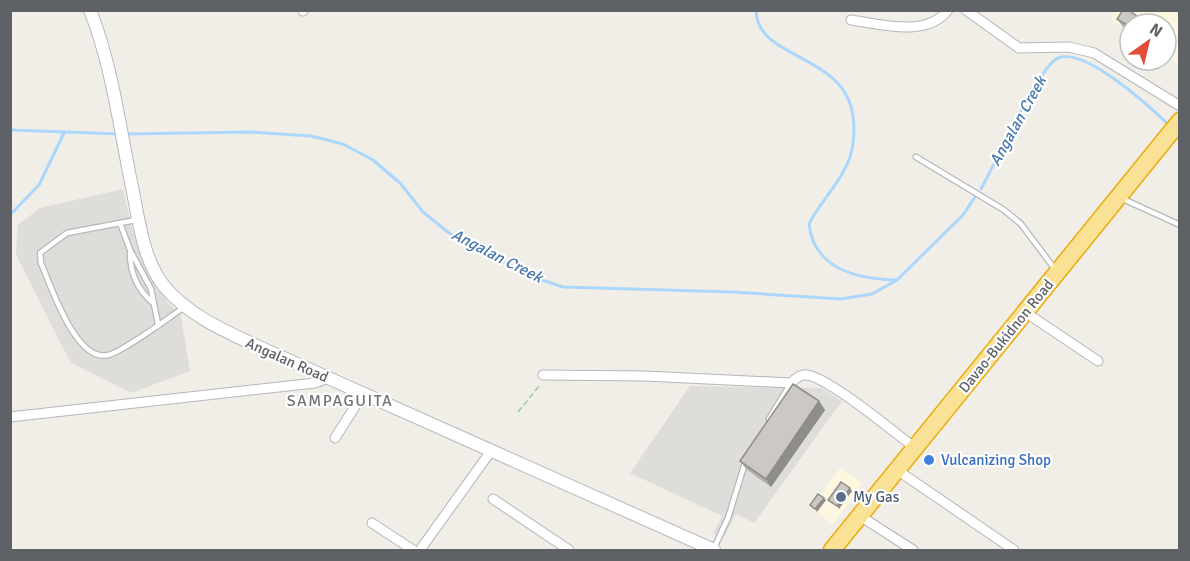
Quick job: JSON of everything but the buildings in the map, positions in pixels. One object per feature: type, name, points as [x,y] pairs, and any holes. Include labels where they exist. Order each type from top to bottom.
[{"type":"highway","name":"Davao-Bukidnon Road","points":[[832,550],[1179,121]]},
{"type":"street","name":"Angalan Road","points":[[90,10],[104,47],[139,220],[155,274],[186,307],[228,332],[714,550]]},
{"type":"street","points":[[852,20],[896,26],[923,26],[935,22],[948,10]]},
{"type":"street","points":[[966,10],[1019,48],[1069,47],[1094,53],[1179,106]]},
{"type":"street","points":[[1025,312],[1098,361]]},
{"type":"street","points":[[543,375],[791,382],[801,376],[816,378],[915,448]]},
{"type":"street","points":[[10,417],[315,383],[328,378]]},
{"type":"street","points":[[335,438],[363,394]]},
{"type":"street","points":[[420,550],[490,451]]},
{"type":"street","points":[[897,470],[1014,550]]},
{"type":"street","points":[[493,499],[569,550]]},
{"type":"street","points":[[860,516],[913,550]]},
{"type":"street","points":[[372,523],[414,550]]},
{"type":"lane","points":[[916,157],[1004,210],[1021,224],[1057,272]]},
{"type":"lane","points":[[1118,197],[1179,225]]},
{"type":"lane","points":[[139,220],[67,233],[43,249],[39,258],[71,331],[86,349],[93,353],[108,355],[186,307]]},
{"type":"lane","points":[[120,223],[130,250],[151,289],[158,324]]},
{"type":"lane","points":[[130,250],[130,268],[144,295],[152,302]]},
{"type":"lane","points":[[765,426],[791,382]]},
{"type":"lane","points":[[714,550],[728,518],[750,453]]},
{"type":"path","points":[[518,412],[533,392],[555,375]]},
{"type":"shaded area","points":[[1115,11],[1174,12],[1118,12],[1118,24],[1110,19]]},
{"type":"shaded area","points":[[1178,14],[1179,15],[1178,63]]},
{"type":"shaded area","points":[[123,189],[132,229],[146,266],[168,302],[181,317],[190,371],[131,393],[71,363],[16,255],[18,225],[40,208]]},
{"type":"shaded area","points":[[690,386],[821,388],[842,401],[754,523],[736,514],[723,539],[713,534],[722,516],[630,473]]},
{"type":"shaded area","points":[[840,468],[863,484],[833,525],[811,508]]},
{"type":"waterway","points":[[756,10],[760,26],[770,39],[819,68],[834,80],[847,95],[853,116],[854,137],[850,157],[809,224],[819,252],[839,269],[852,274],[896,280]]},
{"type":"waterway","name":"Angalan Creek","points":[[981,189],[1029,97],[1050,65],[1058,58],[1070,57],[1100,69],[1169,125]]},
{"type":"waterway","name":"Angalan Creek","points":[[10,130],[120,134]]},
{"type":"waterway","name":"Angalan Creek","points":[[126,134],[249,132],[311,136],[343,144],[373,160],[401,184],[423,212],[449,233],[536,278],[563,287],[733,292],[841,299],[872,294],[897,280],[963,215],[975,197]]},
{"type":"waterway","points":[[10,215],[39,185],[64,133]]},
{"type":"place","name":"Vulcanizing Shop","points":[[929,460]]},
{"type":"place","name":"My Gas","points":[[841,497]]},
{"type":"district","name":"SAMPAGUITA","points":[[340,401]]}]
